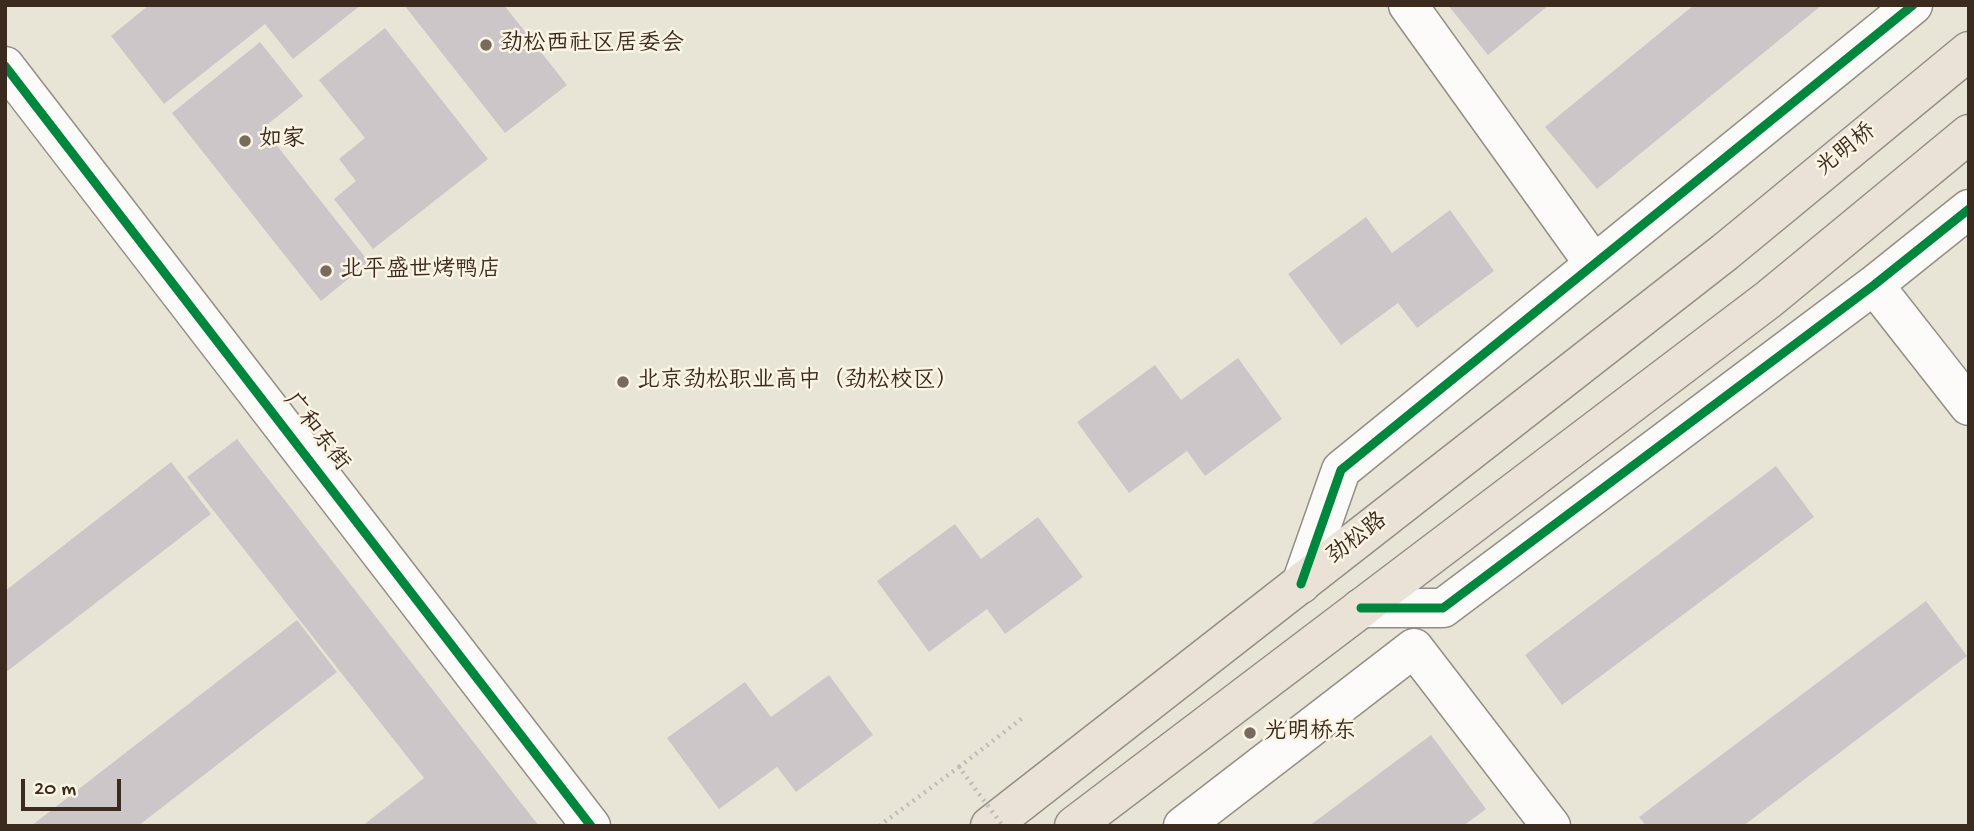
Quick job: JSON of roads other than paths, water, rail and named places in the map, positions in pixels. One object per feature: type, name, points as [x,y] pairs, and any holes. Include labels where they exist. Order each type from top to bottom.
[{"type":"main road","name":"光明桥","points":[[1725,251],[1969,51]]},
{"type":"main road","points":[[1074,826],[1769,299],[1969,134]]},
{"type":"main road","name":"劲松路","points":[[990,826],[1725,251]]},
{"type":"street","points":[[1408,5],[1594,264]]},
{"type":"street","points":[[1301,584],[1341,470],[1913,5]]},
{"type":"street","name":"广和东街","points":[[5,66],[591,826]]},
{"type":"street","points":[[1362,608],[1443,608],[1874,285],[1969,209]]},
{"type":"street","points":[[1874,285],[1969,406]]},
{"type":"street","points":[[1184,826],[1414,648],[1551,826]]},
{"type":"place","name":"劲松西社区居委会","points":[[486,45]]},
{"type":"place","name":"如家","points":[[245,141]]},
{"type":"place","name":"北平盛世烤鸭店","points":[[326,271]]},
{"type":"place","name":"北京劲松职业高中（劲松校区）","points":[[623,382]]},
{"type":"place","name":"光明桥东","points":[[1250,733]]}]
